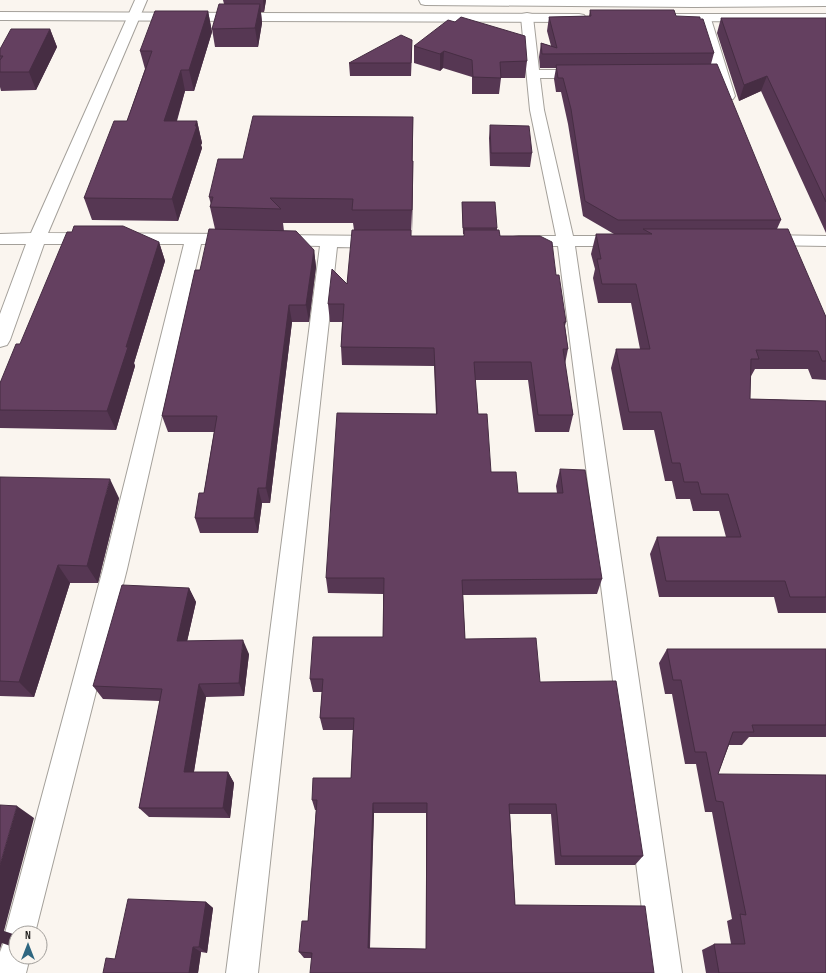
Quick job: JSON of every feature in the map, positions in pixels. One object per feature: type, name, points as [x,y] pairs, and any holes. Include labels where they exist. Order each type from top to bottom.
[{"type":"street","points":[[0,340],[37,239],[141,0]]},
{"type":"street","points":[[425,0],[476,18]]},
{"type":"street","points":[[425,0],[694,3],[826,2]]},
{"type":"street","points":[[0,16],[135,15],[591,18]]},
{"type":"street","points":[[527,17],[537,110],[566,241],[666,973]]},
{"type":"street","points":[[660,18],[826,18]]},
{"type":"street","points":[[704,19],[712,73],[734,111]]},
{"type":"street","points":[[532,74],[595,74]]},
{"type":"street","points":[[22,925],[114,569],[194,238]]},
{"type":"street","points":[[0,239],[194,238],[330,242],[400,242]]},
{"type":"street","points":[[503,241],[637,240]]},
{"type":"street","points":[[748,240],[826,241]]},
{"type":"street","points":[[242,973],[330,242]]},
{"type":"building","points":[[219,4],[260,4],[255,28],[212,29]]},
{"type":"building","points":[[590,10],[674,10],[676,16],[700,17],[700,19],[703,19],[714,53],[542,54],[541,43],[557,48],[549,17],[591,16]]},
{"type":"building","points":[[155,11],[208,11],[189,70],[181,70],[164,121],[197,121],[195,126],[197,126],[172,199],[84,198],[114,121],[127,121],[152,51],[140,51]]},
{"type":"building","points":[[461,17],[525,36],[527,61],[500,62],[501,78],[473,77],[472,60],[444,51],[440,54],[414,46],[448,20],[455,22]]},
{"type":"building","points":[[721,18],[826,18],[826,202],[767,76],[744,85]]},
{"type":"building","points":[[11,29],[50,29],[29,72],[0,72],[0,60],[3,56],[0,56],[0,49]]},
{"type":"building","points":[[401,35],[412,40],[411,63],[349,63]]},
{"type":"building","points":[[717,64],[781,220],[618,220],[585,201],[571,109],[563,78],[558,78],[556,65]]},
{"type":"building","points":[[253,116],[413,117],[412,210],[352,210],[353,199],[270,198],[281,209],[210,207],[213,197],[209,197],[218,159],[243,159]]},
{"type":"building","points":[[490,125],[529,126],[532,153],[491,153]]},
{"type":"building","points":[[462,202],[495,202],[497,228],[463,228]]},
{"type":"building","points":[[74,226],[123,226],[159,242],[126,347],[128,347],[107,411],[0,410],[0,383],[16,344],[20,344],[67,232],[72,232]]},
{"type":"building","points":[[209,229],[296,231],[314,250],[306,305],[289,305],[266,488],[258,488],[254,518],[195,518],[199,493],[204,493],[217,416],[162,416],[195,270],[200,270]]},
{"type":"building","points":[[643,229],[788,229],[826,317],[826,361],[822,361],[818,351],[756,350],[759,359],[751,359],[750,399],[826,401],[826,597],[790,597],[785,581],[666,581],[657,537],[741,537],[728,494],[701,494],[698,482],[684,482],[680,463],[672,463],[661,412],[629,412],[616,349],[650,349],[636,284],[602,284],[597,259],[601,259],[596,234],[652,234]]},
{"type":"building","points":[[352,230],[411,230],[411,236],[464,236],[464,230],[499,230],[500,236],[540,236],[552,242],[556,275],[559,275],[566,322],[564,322],[568,349],[563,349],[573,415],[538,415],[531,362],[474,362],[478,414],[487,414],[491,472],[516,472],[518,493],[563,493],[560,469],[585,470],[602,579],[462,580],[465,639],[536,638],[540,682],[616,681],[643,856],[561,856],[556,804],[509,804],[515,905],[645,906],[654,973],[310,973],[312,953],[299,952],[302,921],[308,921],[317,800],[312,800],[313,778],[351,778],[354,718],[320,718],[323,679],[310,679],[313,637],[383,637],[384,578],[326,578],[337,413],[437,414],[434,348],[341,347],[344,304],[328,304],[332,269],[347,284]],"holes":[[[373,803],[427,803],[426,949],[368,948]]]},
{"type":"building","points":[[0,477],[110,479],[87,566],[58,565],[19,682],[0,681]]},
{"type":"building","points":[[122,585],[189,588],[177,641],[243,640],[239,683],[199,684],[184,772],[228,772],[223,808],[139,808],[162,689],[93,686]]},
{"type":"building","points":[[667,649],[826,649],[826,725],[752,725],[754,732],[733,732],[718,774],[826,775],[826,973],[719,973],[714,944],[745,944],[740,914],[746,915],[723,802],[716,801],[706,752],[695,752],[681,680],[673,680]]},
{"type":"building","points":[[0,805],[17,806],[0,865]]},
{"type":"building","points":[[128,899],[206,902],[199,947],[193,947],[189,973],[103,973],[106,958],[115,959]]}]
